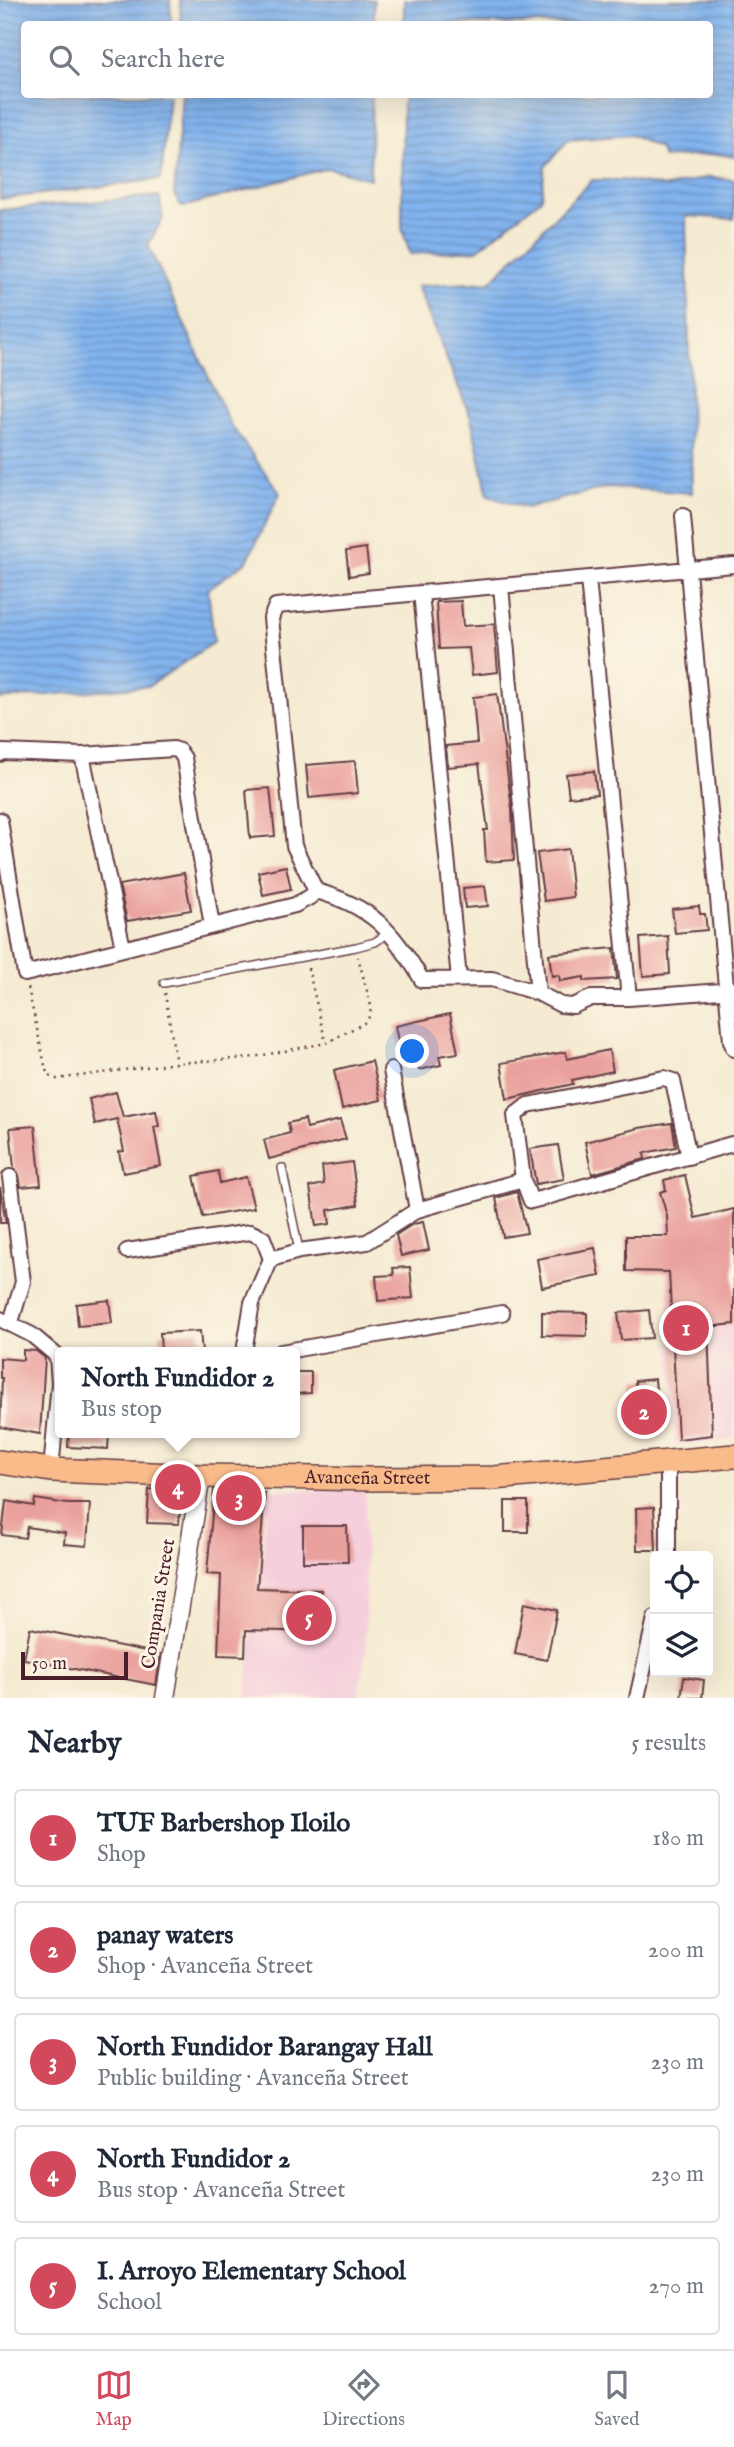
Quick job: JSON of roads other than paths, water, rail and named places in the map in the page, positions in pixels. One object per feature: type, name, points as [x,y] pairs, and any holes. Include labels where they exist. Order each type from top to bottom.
[{"type":"main road","name":"Avanceña Street","points":[[0,1462],[51,1470],[373,1479],[495,1478],[734,1456]]},
{"type":"street","points":[[683,516],[731,990],[734,1049]]},
{"type":"street","points":[[731,990],[629,998],[591,998],[573,1006],[492,979],[422,980],[390,932],[356,905],[316,891],[294,846],[271,618],[276,606],[734,565]]},
{"type":"street","points":[[588,579],[629,998]]},
{"type":"street","points":[[501,586],[538,993]]},
{"type":"street","points":[[421,593],[459,979]]},
{"type":"street","points":[[0,754],[82,755],[174,749],[182,754],[212,926]]},
{"type":"street","points":[[82,755],[123,948]]},
{"type":"street","points":[[0,820],[25,974],[295,905],[316,891]]},
{"type":"street","points":[[391,1070],[417,1210]]},
{"type":"street","points":[[689,1157],[673,1081],[664,1078],[522,1108],[515,1115],[523,1180],[531,1201],[689,1157],[732,1144]]},
{"type":"street","points":[[10,1177],[23,1282],[6,1321],[32,1335],[55,1354]]},
{"type":"street","points":[[271,1259],[299,1251],[367,1242],[417,1210],[523,1180]]},
{"type":"street","points":[[127,1251],[250,1232],[263,1238],[271,1259],[252,1303],[245,1347]]},
{"type":"street","points":[[300,1349],[502,1312]]},
{"type":"street","points":[[51,1470],[55,1431]]},
{"type":"street","points":[[668,1463],[668,1551]]},
{"type":"street","name":"Compania Street","points":[[165,1698],[201,1476]]},
{"type":"street","points":[[637,1698],[650,1640]]},
{"type":"lane","points":[[164,983],[356,947],[375,942],[390,932]]},
{"type":"lane","points":[[282,1168],[299,1251]]},
{"type":"water","points":[[0,0],[170,0],[171,21],[21,21],[21,98],[169,98],[161,179],[0,199]]},
{"type":"water","points":[[180,0],[374,0],[374,21],[181,21]]},
{"type":"water","points":[[404,0],[734,0],[734,157],[718,154],[663,158],[660,149],[631,135],[568,140],[545,167],[541,199],[477,250],[410,254],[402,228],[403,98],[713,98],[713,21],[404,21]]},
{"type":"water","points":[[182,98],[372,98],[370,179],[328,168],[182,207],[174,195]]},
{"type":"water","points":[[710,177],[734,180],[734,219],[686,216],[692,493],[608,487],[526,508],[488,496],[471,418],[417,286],[490,282],[592,180],[622,180],[667,187]]},
{"type":"water","points":[[159,196],[163,218],[148,245],[230,424],[280,493],[247,561],[208,589],[214,642],[149,686],[0,699],[0,210]]},
{"type":"place","name":"TUF Barbershop Iloilo","points":[[686,1328]]},
{"type":"place","name":"panay waters","points":[[644,1412]]},
{"type":"place","name":"North Fundidor 2","points":[[178,1487]]},
{"type":"place","name":"North Fundidor Barangay Hall","points":[[239,1498]]},
{"type":"place","name":"I. Arroyo Elementary School","points":[[309,1618]]}]
